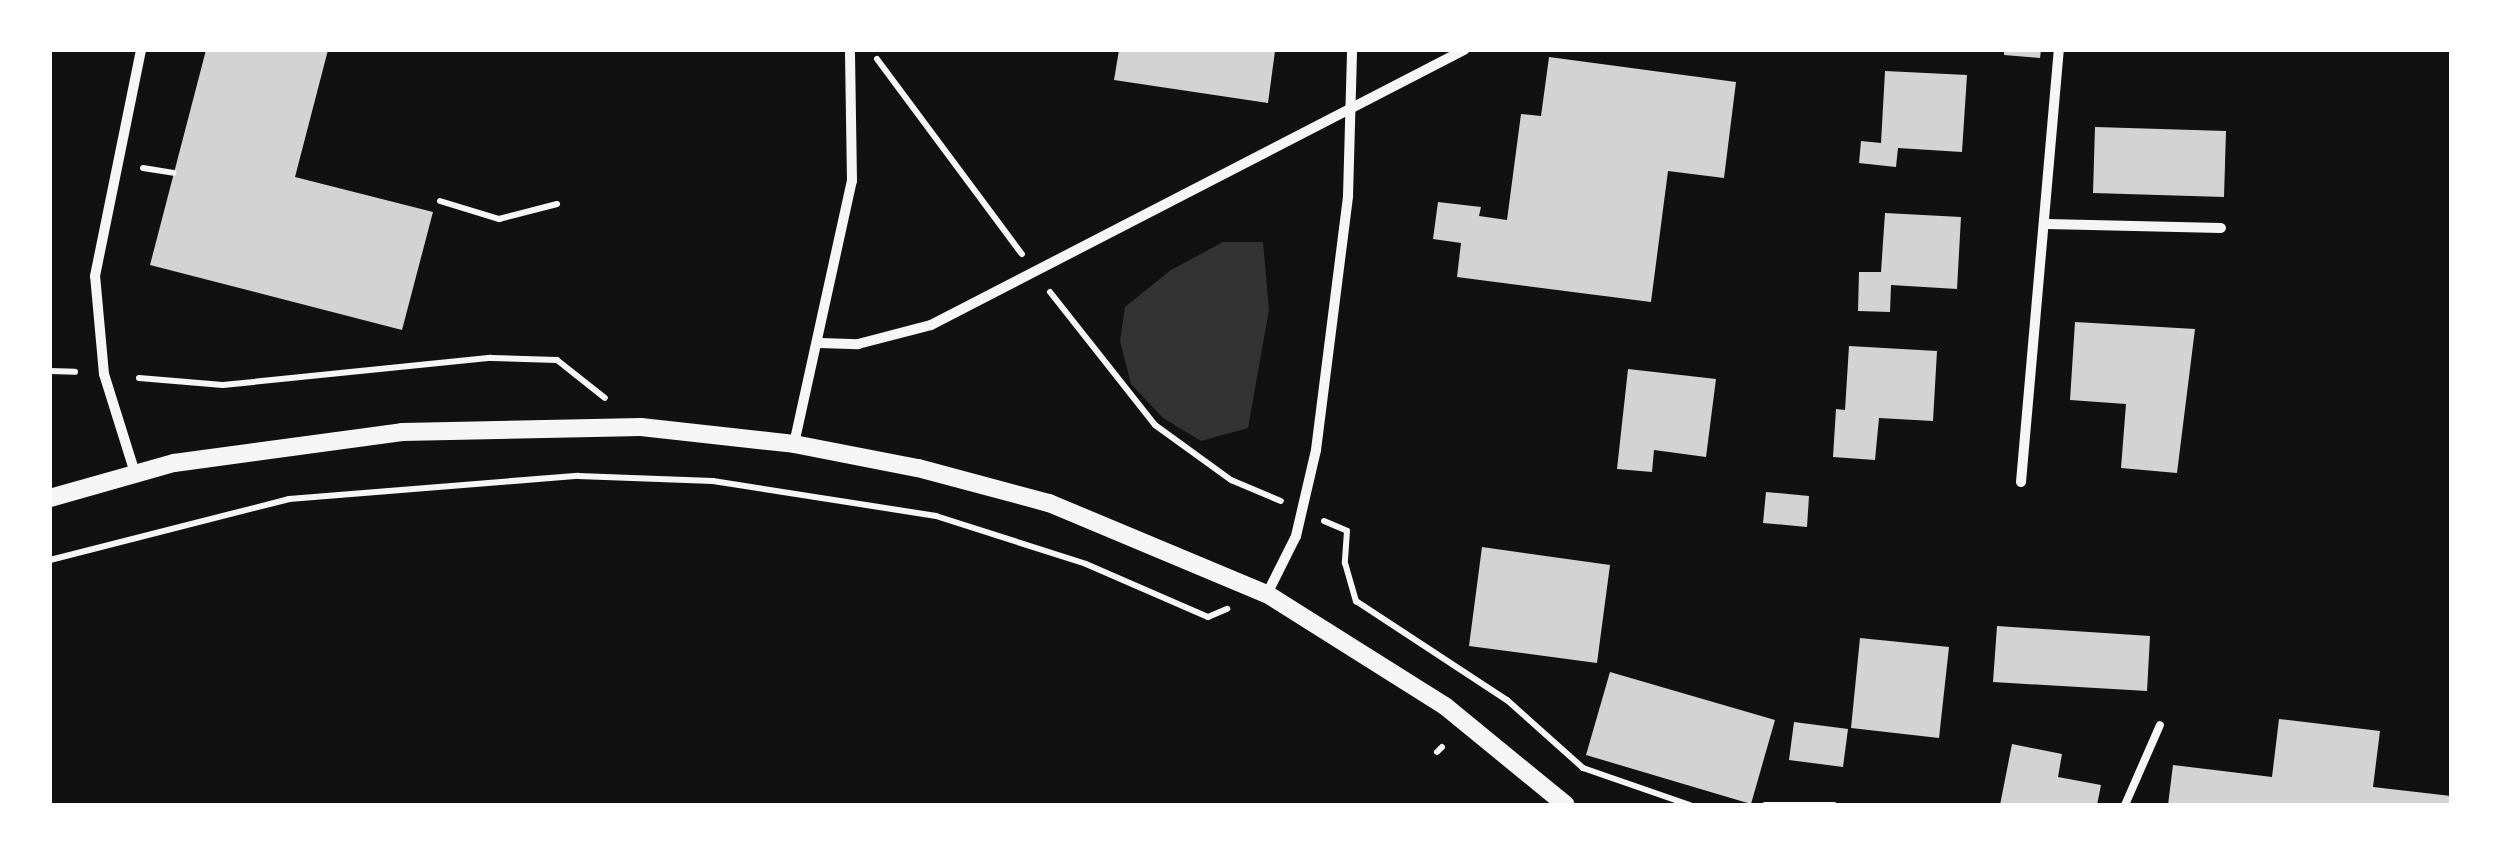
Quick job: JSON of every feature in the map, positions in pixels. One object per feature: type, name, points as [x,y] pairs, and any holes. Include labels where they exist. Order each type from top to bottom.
[{"type":"street","points":[[135,473],[104,374],[95,276],[142,50]]},
{"type":"street","points":[[794,444],[820,342],[852,180],[850,50]]},
{"type":"street","points":[[1266,594],[1302,511],[1316,450],[1355,109],[1352,50]]},
{"type":"street","points":[[820,342],[890,338],[1036,272],[1464,50]]},
{"type":"street","points":[[2021,482],[2047,224],[2059,50]]},
{"type":"street","points":[[2047,224],[2221,228]]},
{"type":"street","points":[[50,498],[135,473],[402,432],[641,427],[794,444],[1049,503],[1266,594],[1446,706],[1566,805]]},
{"type":"lane","points":[[2125,805],[2160,725]]},
{"type":"path","points":[[870,50],[1155,425],[1231,480],[1347,531],[1345,564],[1356,601],[1507,700],[1584,768],[1690,805]]},
{"type":"path","points":[[150,169],[174,173]]},
{"type":"path","points":[[440,202],[499,219],[557,204]]},
{"type":"path","points":[[139,378],[223,385],[490,358],[557,360],[641,427]]},
{"type":"path","points":[[50,371],[75,372]]},
{"type":"path","points":[[50,560],[290,499],[578,476],[713,481],[936,516],[1086,564],[1208,617]]},
{"type":"path","points":[[1766,805],[1834,805]]},
{"type":"shaded area","points":[[1223,242],[1263,242],[1269,310],[1248,428],[1201,441],[1163,418],[1131,384],[1120,341],[1125,307],[1171,270]]},
{"type":"building","points":[[206,50],[328,50],[295,177],[433,212],[402,330],[150,265]]},
{"type":"building","points":[[1119,50],[1275,51],[1268,103],[1114,80]]},
{"type":"building","points":[[2004,50],[2041,50],[2040,58],[2004,55]]},
{"type":"building","points":[[1549,57],[1736,82],[1724,178],[1668,171],[1651,302],[1457,277],[1461,243],[1433,239],[1438,202],[1481,207],[1479,216],[1507,220],[1521,114],[1541,116]]},
{"type":"building","points":[[1885,71],[1967,75],[1962,152],[1898,148],[1896,167],[1859,163],[1861,141],[1881,143]]},
{"type":"building","points":[[2095,127],[2226,131],[2224,197],[2093,193]]},
{"type":"building","points":[[1885,213],[1961,217],[1957,289],[1891,285],[1890,312],[1858,311],[1859,272],[1881,272]]},
{"type":"building","points":[[2075,322],[2195,329],[2177,473],[2121,468],[2126,404],[2070,400]]},
{"type":"building","points":[[1849,346],[1937,351],[1933,421],[1879,418],[1875,460],[1833,457],[1836,409],[1845,410]]},
{"type":"building","points":[[1628,369],[1716,379],[1706,457],[1654,450],[1652,472],[1617,469]]},
{"type":"building","points":[[1766,492],[1809,496],[1807,527],[1763,523]]},
{"type":"building","points":[[1482,547],[1610,565],[1597,663],[1469,646]]},
{"type":"building","points":[[1997,626],[2150,636],[2147,691],[1993,682]]},
{"type":"building","points":[[1860,638],[1949,647],[1939,738],[1851,728]]},
{"type":"building","points":[[1610,672],[1775,720],[1751,804],[1586,755]]},
{"type":"building","points":[[2279,719],[2380,731],[2373,787],[2451,796],[2451,805],[2168,805],[2173,765],[2272,777]]},
{"type":"building","points":[[1794,722],[1848,729],[1843,767],[1789,760]]},
{"type":"building","points":[[2012,744],[2062,754],[2058,777],[2101,785],[2097,805],[2000,805]]}]
